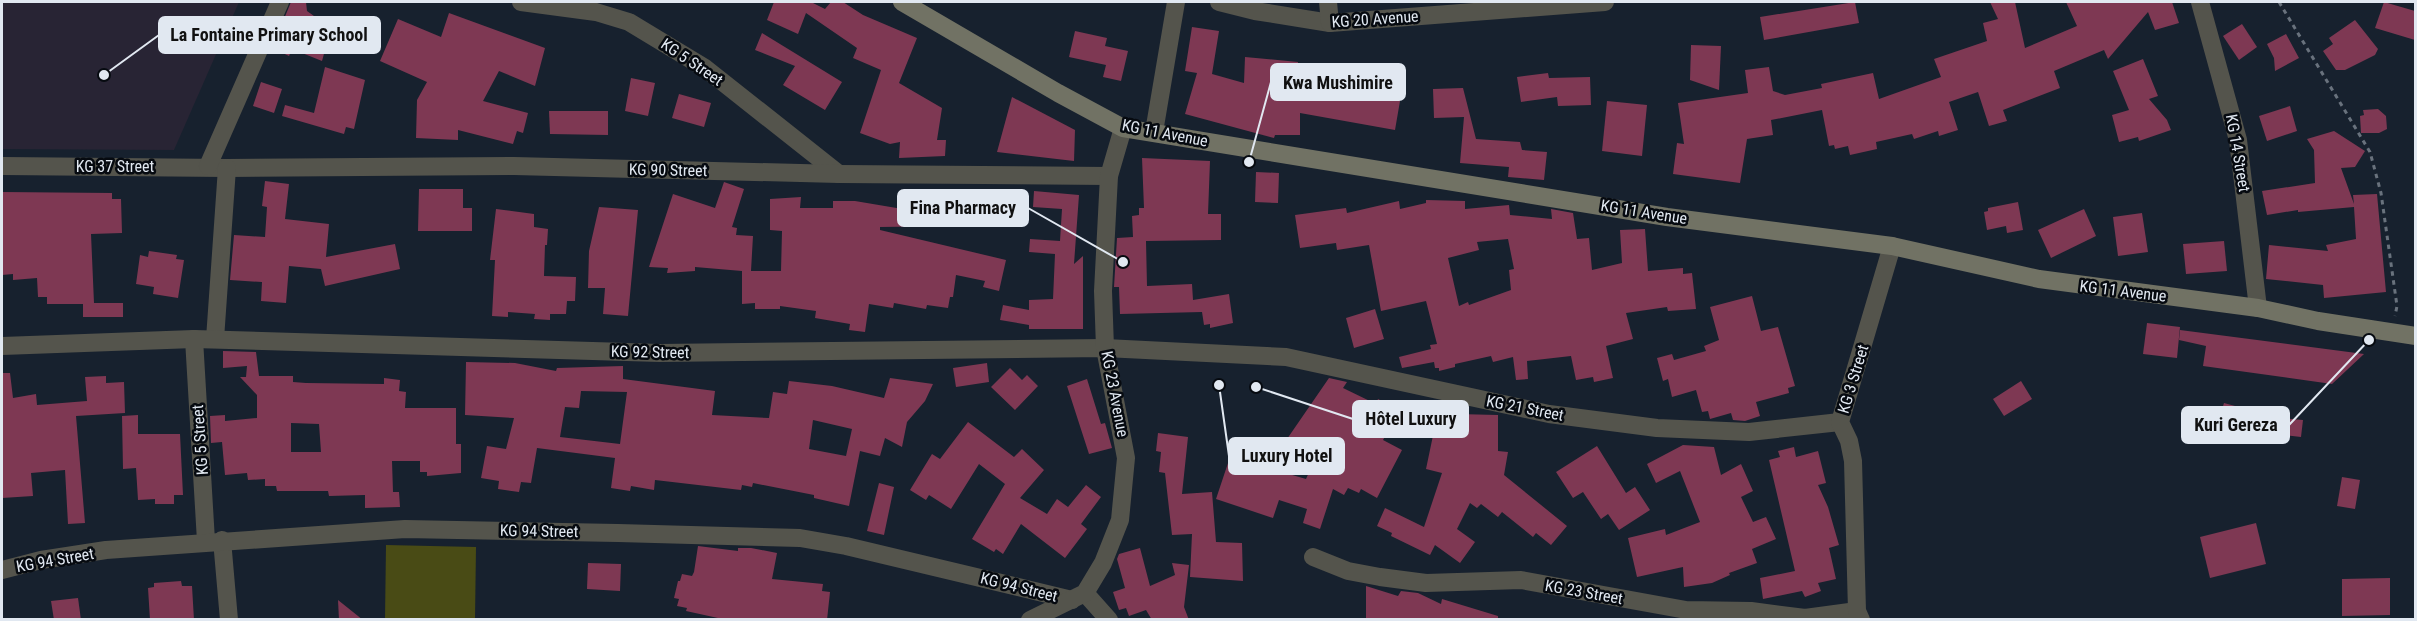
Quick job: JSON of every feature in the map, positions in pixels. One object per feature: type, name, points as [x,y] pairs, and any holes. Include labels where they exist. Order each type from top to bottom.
[{"type":"main road","name":"KG 11 Avenue","points":[[902,2],[1123,128],[1667,217],[1892,246],[2040,279],[2258,308],[2318,321],[2415,336]]},
{"type":"street","points":[[208,166],[280,2]]},
{"type":"street","name":"KG 5 Street","points":[[521,2],[596,12],[629,22],[705,68],[839,174]]},
{"type":"street","points":[[1154,132],[1176,2]]},
{"type":"street","name":"KG 20 Avenue","points":[[1219,2],[1255,11],[1330,24],[1605,2]]},
{"type":"street","points":[[1328,2],[1330,24]]},
{"type":"street","name":"KG 14 Street","points":[[2200,2],[2226,89],[2238,140],[2258,308]]},
{"type":"street","name":"KG 23 Avenue","points":[[1078,596],[1103,562],[1117,528],[1126,480],[1123,433],[1105,348],[1102,291],[1109,176],[1123,128]]},
{"type":"street","name":"KG 37 Street","points":[[2,166],[208,166],[228,168]]},
{"type":"street","name":"KG 90 Street","points":[[228,168],[514,166],[839,174],[1109,176]]},
{"type":"street","points":[[216,339],[228,168]]},
{"type":"street","name":"KG 3 Street","points":[[1859,615],[1855,479],[1849,441],[1840,422],[1892,246]]},
{"type":"street","name":"KG 5 Street","points":[[194,339],[214,541],[229,620]]},
{"type":"street","name":"KG 92 Street","points":[[2,346],[216,339],[660,353],[1105,348]]},
{"type":"street","name":"KG 21 Street","points":[[1105,348],[1286,357],[1549,414],[1657,428],[1749,432],[1840,422]]},
{"type":"street","name":"KG 94 Street","points":[[2,570],[41,560],[106,550],[405,529],[800,538],[1078,596]]},
{"type":"street","name":"KG 23 Street","points":[[1313,557],[1348,571],[1426,583],[1521,580],[1686,610],[1751,611],[1805,618],[1859,615]]},
{"type":"street","points":[[1030,620],[1078,596],[1109,620]]},
{"type":"path","points":[[2279,2],[2370,152],[2388,232],[2397,306],[2393,333]]},
{"type":"shaded area","points":[[2,2],[239,2],[174,150],[2,149]]},
{"type":"shaded area","points":[[386,545],[476,547],[475,619],[385,619]]},
{"type":"building","points":[[291,2],[306,2],[307,11],[314,16],[311,24],[330,32],[322,61],[292,49],[289,56],[272,48]]},
{"type":"building","points":[[774,2],[811,2],[825,9],[831,2],[843,2],[863,15],[917,38],[899,83],[942,108],[937,140],[946,140],[945,156],[899,158],[900,142],[890,144],[860,133],[881,70],[853,58],[857,48],[806,13],[798,34],[767,20]]},
{"type":"building","points":[[1855,2],[1859,23],[1764,40],[1760,17]]},
{"type":"building","points":[[1990,2],[2015,2],[2025,48],[2077,26],[2066,2],[2172,2],[2179,23],[2155,30],[2148,12],[2108,59],[2104,50],[2054,71],[2060,88],[2003,110],[2007,121],[1989,126],[1978,92],[1949,102],[1958,130],[1939,136],[1938,131],[1914,139],[1912,134],[1876,142],[1877,149],[1850,155],[1848,146],[1835,149],[1834,145],[1829,146],[1822,110],[1771,120],[1773,135],[1747,139],[1740,183],[1673,174],[1677,143],[1684,144],[1678,103],[1748,93],[1745,70],[1769,67],[1773,91],[1785,95],[1822,88],[1821,84],[1873,73],[1879,99],[1941,77],[1934,59],[1987,41],[1983,23],[1998,19]]},
{"type":"building","points":[[2384,2],[2415,11],[2415,40],[2375,28]]},
{"type":"building","points":[[449,13],[545,48],[535,86],[499,71],[483,101],[528,113],[523,133],[517,131],[513,144],[458,130],[458,140],[416,138],[417,100],[427,82],[380,61],[398,19],[441,37]]},
{"type":"building","points":[[2355,20],[2378,49],[2375,55],[2345,70],[2336,70],[2323,51],[2333,44],[2329,38]]},
{"type":"building","points":[[2242,24],[2257,47],[2239,60],[2223,36]]},
{"type":"building","points":[[1192,27],[1219,31],[1212,74],[1244,83],[1245,57],[1298,62],[1297,83],[1400,101],[1395,130],[1300,113],[1300,135],[1275,135],[1274,138],[1185,114],[1197,73],[1185,71]]},
{"type":"building","points":[[1075,31],[1107,38],[1105,46],[1128,51],[1121,81],[1103,77],[1106,65],[1069,57]]},
{"type":"building","points":[[762,33],[842,82],[825,110],[783,85],[795,66],[755,50]]},
{"type":"building","points":[[2286,34],[2299,58],[2275,71],[2274,58],[2267,44]]},
{"type":"building","points":[[1691,45],[1721,46],[1719,90],[1690,80]]},
{"type":"building","points":[[2143,59],[2158,96],[2149,99],[2167,120],[2171,130],[2139,141],[2138,137],[2119,142],[2112,115],[2129,110],[2113,71]]},
{"type":"building","points":[[325,67],[365,80],[354,129],[346,127],[344,134],[282,116],[285,105],[314,113]]},
{"type":"building","points":[[1548,73],[1549,78],[1590,77],[1591,105],[1558,106],[1557,97],[1521,102],[1517,77]]},
{"type":"building","points":[[631,78],[655,83],[648,116],[625,111]]},
{"type":"building","points":[[261,82],[282,89],[274,113],[253,106]]},
{"type":"building","points":[[1463,88],[1476,139],[1520,142],[1522,150],[1547,152],[1544,180],[1508,177],[1509,167],[1460,163],[1464,117],[1434,118],[1433,89]]},
{"type":"building","points":[[679,94],[711,103],[704,127],[672,118]]},
{"type":"building","points":[[1012,97],[1075,130],[1074,161],[997,152]]},
{"type":"building","points":[[1607,101],[1647,105],[1642,156],[1602,151]]},
{"type":"building","points":[[2290,106],[2297,131],[2267,141],[2259,116]]},
{"type":"building","points":[[2378,109],[2386,116],[2387,129],[2379,133],[2361,133],[2360,116],[2364,115],[2363,110]]},
{"type":"building","points":[[549,111],[608,111],[608,135],[550,134]]},
{"type":"building","points":[[2334,131],[2365,151],[2355,167],[2341,168],[2354,204],[2353,195],[2377,194],[2386,292],[2324,298],[2323,285],[2266,279],[2269,245],[2328,251],[2326,245],[2356,239],[2354,207],[2298,212],[2298,210],[2267,215],[2262,191],[2315,183],[2314,150],[2307,139]]},
{"type":"building","points":[[1142,158],[1210,161],[1208,214],[1221,214],[1221,240],[1146,241],[1147,286],[1192,284],[1193,300],[1229,294],[1233,323],[1210,328],[1210,324],[1204,325],[1202,312],[1120,314],[1119,287],[1114,287],[1117,238],[1133,237],[1132,216],[1139,215],[1139,208],[1144,208]]},
{"type":"building","points":[[1256,172],[1279,173],[1278,203],[1255,202]]},
{"type":"building","points":[[265,181],[289,184],[285,219],[329,224],[326,257],[395,244],[400,269],[325,286],[321,269],[289,266],[286,303],[261,301],[262,282],[230,280],[234,235],[265,237],[267,207],[262,206]]},
{"type":"building","points":[[724,182],[744,189],[732,227],[737,228],[736,235],[753,236],[751,271],[781,271],[782,231],[770,230],[770,199],[801,197],[800,208],[833,208],[833,201],[855,201],[956,218],[956,226],[880,227],[880,230],[1006,260],[999,291],[983,287],[985,281],[956,275],[953,297],[950,297],[948,308],[927,305],[926,309],[894,303],[893,308],[869,304],[865,332],[849,330],[850,324],[815,318],[816,311],[780,306],[780,309],[755,309],[755,303],[742,304],[742,271],[695,267],[695,271],[667,273],[668,268],[649,267],[673,194],[715,208]]},
{"type":"building","points":[[419,189],[463,189],[463,208],[472,208],[472,231],[418,231]]},
{"type":"building","points":[[1009,189],[1010,225],[968,226],[967,190]]},
{"type":"building","points":[[1034,191],[1079,195],[1074,264],[1083,256],[1083,329],[1029,329],[1029,325],[1000,320],[1003,305],[1029,310],[1029,300],[1053,299],[1055,254],[1029,252],[1030,239],[1060,241],[1062,209],[1033,207]]},
{"type":"building","points":[[2,192],[112,193],[112,199],[121,199],[122,233],[91,234],[94,303],[123,303],[123,317],[83,317],[83,304],[47,304],[47,297],[38,297],[37,278],[13,280],[13,274],[2,275]]},
{"type":"building","points":[[1426,200],[1465,201],[1465,209],[1509,205],[1510,215],[1552,219],[1551,209],[1573,213],[1577,239],[1589,238],[1592,270],[1622,263],[1620,230],[1645,229],[1648,271],[1683,268],[1683,274],[1692,273],[1696,309],[1668,311],[1667,307],[1626,313],[1633,339],[1606,346],[1613,378],[1594,382],[1593,377],[1576,380],[1571,356],[1527,361],[1528,379],[1516,380],[1513,357],[1493,362],[1491,356],[1455,364],[1455,367],[1439,371],[1439,368],[1435,368],[1434,362],[1402,368],[1399,357],[1431,349],[1430,345],[1437,344],[1426,301],[1381,311],[1369,245],[1337,250],[1336,243],[1300,248],[1295,215],[1346,208],[1347,213],[1399,201],[1400,209],[1426,203]],"holes":[[[1508,239],[1514,269],[1509,270],[1511,290],[1469,305],[1468,302],[1459,306],[1448,258],[1479,250],[1477,242]]]},
{"type":"building","points":[[2018,202],[2023,230],[2007,233],[2006,226],[1987,230],[1984,212],[1988,211],[1988,208]]},
{"type":"building","points":[[599,207],[638,210],[628,316],[603,314],[605,288],[588,288],[589,251]]},
{"type":"building","points":[[496,209],[534,214],[534,227],[548,229],[544,276],[576,277],[575,301],[567,301],[566,314],[550,314],[550,320],[534,319],[535,314],[508,312],[508,317],[492,316],[495,260],[490,260]]},
{"type":"building","points":[[2084,209],[2096,236],[2051,258],[2038,230]]},
{"type":"building","points":[[2142,213],[2148,252],[2118,256],[2113,217]]},
{"type":"building","points":[[2224,241],[2227,271],[2186,274],[2183,244]]},
{"type":"building","points":[[149,251],[177,255],[176,259],[184,260],[178,298],[153,294],[154,287],[136,284],[140,255],[148,257]]},
{"type":"building","points":[[1752,296],[1761,331],[1778,327],[1795,386],[1788,388],[1789,393],[1756,402],[1760,416],[1745,421],[1733,420],[1731,413],[1710,419],[1708,411],[1702,412],[1696,390],[1672,397],[1668,379],[1663,381],[1657,358],[1672,354],[1674,360],[1706,351],[1704,346],[1719,340],[1710,307]]},
{"type":"building","points":[[1375,309],[1384,339],[1354,348],[1346,318]]},
{"type":"building","points":[[2147,323],[2180,327],[2177,358],[2143,354]]},
{"type":"building","points":[[2180,330],[2364,354],[2332,384],[2203,366],[2206,346],[2179,340]]},
{"type":"building","points":[[223,351],[256,352],[259,376],[293,376],[293,382],[306,383],[384,384],[384,378],[400,380],[399,391],[406,392],[405,408],[456,408],[456,444],[461,444],[461,473],[427,476],[427,472],[420,472],[420,461],[392,461],[393,492],[399,492],[400,507],[365,508],[365,495],[329,496],[328,491],[277,491],[276,486],[265,486],[265,479],[248,480],[247,473],[225,475],[222,442],[211,443],[210,416],[225,415],[225,421],[257,418],[257,395],[240,377],[246,377],[247,366],[223,368]],"holes":[[[291,423],[319,424],[321,452],[291,452]]]},
{"type":"building","points":[[466,362],[515,363],[556,371],[557,368],[623,366],[623,379],[715,391],[712,415],[769,418],[773,392],[787,394],[789,381],[832,386],[884,398],[890,378],[933,384],[925,401],[907,422],[902,447],[885,438],[880,456],[860,451],[849,506],[814,498],[814,495],[753,483],[752,487],[742,485],[741,490],[655,480],[654,490],[631,486],[630,491],[611,488],[615,458],[537,448],[531,483],[521,482],[519,492],[498,489],[499,481],[481,478],[487,446],[506,449],[514,418],[465,415]],"holes":[[[581,391],[627,392],[620,444],[560,437],[565,407],[579,408]],[[813,420],[852,429],[846,456],[809,449]]]},
{"type":"building","points":[[987,363],[989,382],[956,387],[953,368]]},
{"type":"building","points":[[1010,368],[1022,380],[1027,375],[1038,386],[1015,410],[991,387]]},
{"type":"building","points":[[2,373],[10,373],[13,398],[36,394],[37,405],[87,401],[85,377],[106,376],[106,383],[124,382],[125,413],[76,416],[85,523],[68,524],[65,470],[31,473],[33,496],[2,498]]},
{"type":"building","points":[[1329,378],[1347,382],[1343,388],[1376,404],[1378,399],[1399,410],[1383,440],[1402,450],[1377,498],[1361,489],[1359,493],[1348,488],[1344,495],[1333,489],[1320,529],[1303,523],[1307,509],[1279,500],[1273,518],[1216,499],[1232,451],[1276,466],[1275,470],[1306,479],[1316,457],[1287,439]]},
{"type":"building","points":[[1087,379],[1101,424],[1105,423],[1112,448],[1089,454],[1067,386]]},
{"type":"building","points":[[2021,381],[2032,399],[2004,416],[1993,399]]},
{"type":"building","points":[[1440,402],[1459,407],[1457,414],[1498,415],[1498,451],[1508,452],[1504,475],[1567,526],[1551,545],[1536,533],[1533,537],[1502,512],[1498,517],[1481,504],[1477,508],[1470,503],[1457,529],[1475,542],[1460,563],[1435,545],[1430,555],[1391,536],[1392,533],[1377,526],[1385,508],[1424,527],[1442,473],[1426,469]]},
{"type":"building","points":[[2224,403],[2257,412],[2256,416],[2303,420],[2301,437],[2251,431],[2249,441],[2215,432]]},
{"type":"building","points":[[138,415],[138,434],[180,434],[183,495],[174,495],[174,504],[155,504],[155,499],[138,500],[136,468],[123,469],[122,416]]},
{"type":"building","points":[[968,422],[1014,457],[1022,449],[1044,470],[1020,498],[1047,514],[1057,499],[1068,507],[1086,485],[1101,497],[1081,524],[1087,529],[1065,558],[1021,524],[1003,554],[996,549],[994,552],[972,539],[1005,484],[979,464],[951,509],[929,495],[926,500],[910,490],[932,454],[940,459]]},
{"type":"building","points":[[1158,433],[1188,437],[1182,494],[1212,492],[1216,542],[1242,543],[1243,581],[1190,577],[1192,534],[1172,535],[1165,473],[1159,472],[1161,452],[1156,451]]},
{"type":"building","points":[[1683,445],[1714,447],[1721,475],[1741,464],[1753,491],[1741,497],[1753,522],[1766,517],[1776,539],[1752,549],[1757,563],[1729,573],[1730,575],[1712,583],[1684,587],[1683,567],[1637,577],[1628,538],[1665,529],[1666,535],[1700,522],[1680,471],[1656,483],[1647,464]]},
{"type":"building","points":[[1597,446],[1626,493],[1635,487],[1650,510],[1619,530],[1608,514],[1601,519],[1583,492],[1573,498],[1556,472]]},
{"type":"building","points":[[1794,447],[1796,457],[1818,451],[1826,483],[1818,485],[1828,507],[1839,545],[1829,548],[1836,579],[1818,583],[1821,591],[1805,597],[1802,591],[1763,599],[1760,578],[1795,571],[1769,460],[1780,457],[1778,451]]},
{"type":"building","points":[[2342,477],[2360,480],[2355,509],[2337,506]]},
{"type":"building","points":[[879,483],[894,487],[884,535],[867,531]]},
{"type":"building","points":[[2256,523],[2266,564],[2210,578],[2200,537]]},
{"type":"building","points":[[698,546],[738,551],[738,548],[751,548],[777,553],[772,579],[823,584],[822,591],[830,592],[827,620],[727,620],[686,611],[687,608],[677,606],[679,599],[674,598],[678,581],[682,574],[692,576]]},
{"type":"building","points":[[1140,548],[1150,586],[1175,575],[1172,563],[1189,565],[1184,607],[1189,620],[1152,620],[1146,610],[1129,616],[1126,608],[1119,610],[1113,592],[1125,588],[1117,559],[1119,554]]},
{"type":"building","points":[[588,563],[621,564],[620,591],[587,589]]},
{"type":"building","points":[[2390,578],[2390,615],[2342,616],[2342,579]]},
{"type":"building","points":[[181,581],[182,586],[192,586],[194,620],[150,620],[148,588],[154,587],[154,583]]},
{"type":"building","points":[[1366,586],[1398,596],[1401,591],[1418,593],[1441,604],[1442,599],[1498,616],[1498,620],[1366,620]]},
{"type":"building","points":[[78,598],[81,620],[54,620],[51,601]]},
{"type":"building","points":[[338,600],[363,620],[339,620]]},
{"type":"place","name":"La Fontaine Primary School","points":[[104,75]]},
{"type":"place","name":"Kwa Mushimire","points":[[1249,162]]},
{"type":"place","name":"Fina Pharmacy","points":[[1123,262]]},
{"type":"place","name":"Kuri Gereza","points":[[2369,340]]},
{"type":"place","name":"Luxury Hotel","points":[[1219,385]]},
{"type":"place","name":"Hôtel Luxury","points":[[1256,387]]}]
